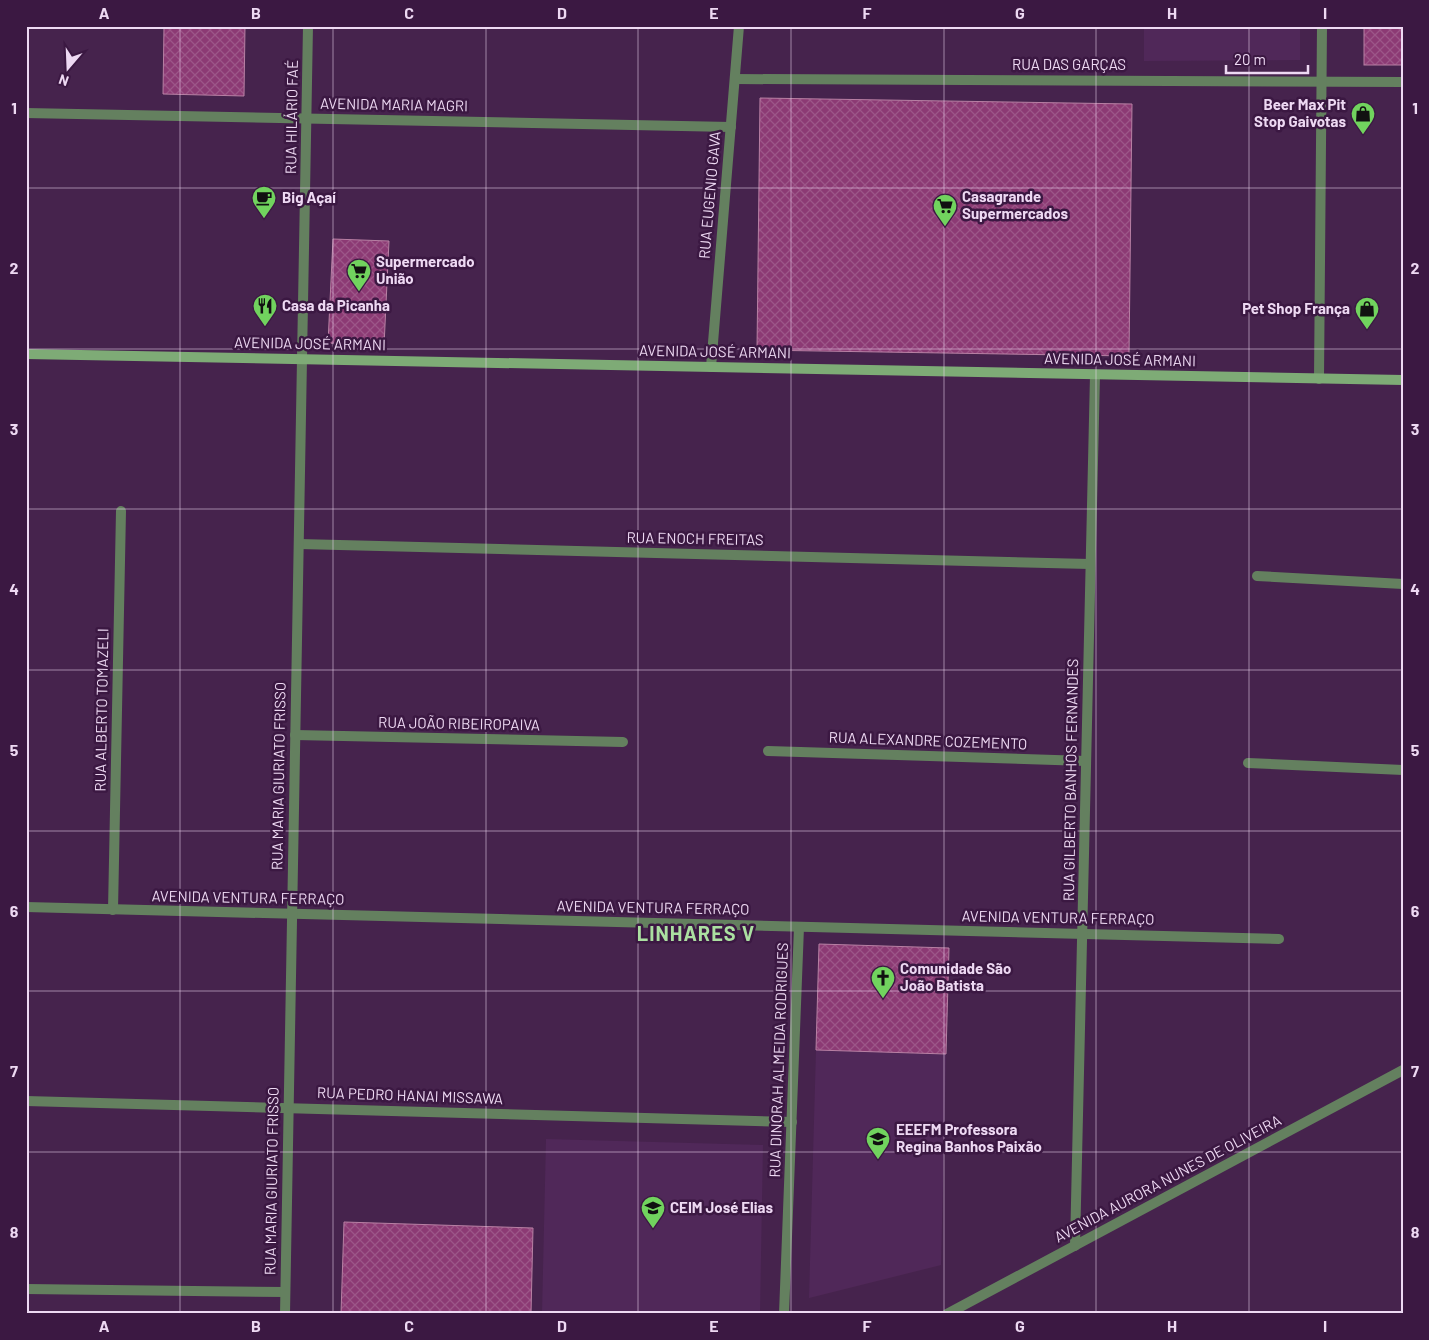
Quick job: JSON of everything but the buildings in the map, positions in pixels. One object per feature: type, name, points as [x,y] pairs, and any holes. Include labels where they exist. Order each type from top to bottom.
[{"type":"main road","name":"AVENIDA JOSÉ ARMANI","points":[[26,354],[1403,380]]},
{"type":"street","name":"RUA HILÁRIO FAÉ","points":[[302,359],[308,26]]},
{"type":"street","name":"RUA EUGENIO GAVA","points":[[711,367],[739,26]]},
{"type":"street","points":[[1319,379],[1322,26]]},
{"type":"street","name":"RUA DAS GARÇAS","points":[[735,79],[1403,82]]},
{"type":"street","name":"AVENIDA MARIA MAGRI","points":[[26,113],[731,127]]},
{"type":"street","name":"RUA MARIA GIURIATO FRISSO","points":[[285,1314],[302,359]]},
{"type":"street","name":"RUA GILBERTO BANHOS FERNANDES","points":[[1075,1246],[1095,374]]},
{"type":"street","name":"RUA ALBERTO TOMAZELI","points":[[113,910],[121,511]]},
{"type":"street","name":"RUA ENOCH FREITAS","points":[[298,544],[1090,564]]},
{"type":"street","points":[[1257,576],[1403,584]]},
{"type":"street","name":"RUA JOÃO RIBEIROPAIVA","points":[[295,735],[623,742]]},
{"type":"street","name":"RUA ALEXANDRE COZEMENTO","points":[[768,751],[1086,761]]},
{"type":"street","points":[[1248,763],[1403,770]]},
{"type":"street","name":"AVENIDA VENTURA FERRAÇO","points":[[26,908],[1279,938]]},
{"type":"street","name":"RUA DINORAH ALMEIDA RODRIGUES","points":[[784,1314],[799,926]]},
{"type":"street","name":"AVENIDA AURORA NUNES DE OLIVEIRA","points":[[947,1314],[1403,1070]]},
{"type":"street","name":"RUA PEDRO HANAI MISSAWA","points":[[26,1100],[792,1122]]},
{"type":"street","points":[[26,1289],[285,1292]]},
{"type":"shaded area","points":[[1144,26],[1300,26],[1300,60],[1144,61]]},
{"type":"shaded area","name":"EEEFM Professora Regina Banhos Paixão","points":[[816,1050],[946,1054],[941,1265],[809,1298]]},
{"type":"shaded area","name":"CEIM José Elias","points":[[546,1139],[763,1145],[760,1314],[542,1314]]},
{"type":"place","name":"Beer Max Pit Stop Gaivotas","points":[[1363,135]]},
{"type":"place","name":"Big Açaí","points":[[264,219]]},
{"type":"place","name":"Casagrande Supermercados","points":[[945,227]]},
{"type":"place","name":"Supermercado União","points":[[359,292]]},
{"type":"place","name":"Casa da Picanha","points":[[265,327]]},
{"type":"place","name":"Pet Shop França","points":[[1367,330]]},
{"type":"place","name":"Comunidade São João Batista","points":[[883,999]]},
{"type":"place","name":"EEEFM Professora Regina Banhos Paixão","points":[[878,1160]]},
{"type":"place","name":"CEIM José Elias","points":[[653,1229]]},
{"type":"district","name":"LINHARES V","points":[[696,934]]}]
